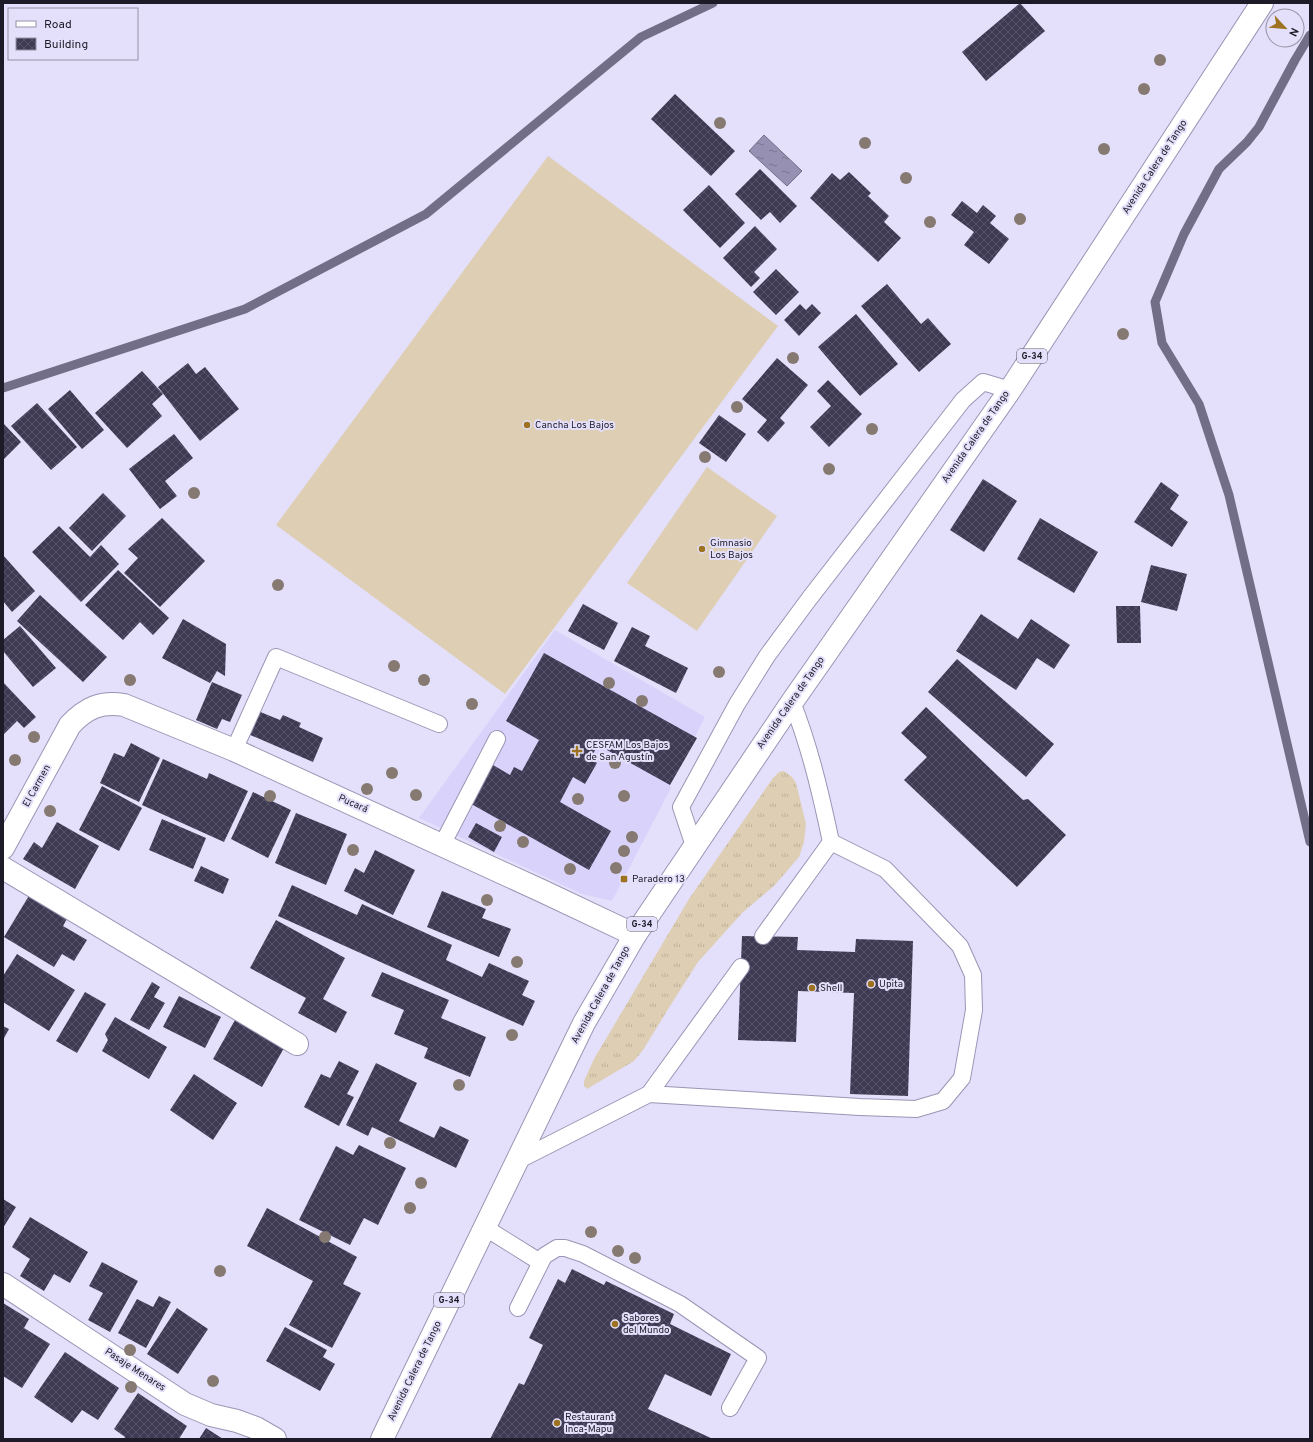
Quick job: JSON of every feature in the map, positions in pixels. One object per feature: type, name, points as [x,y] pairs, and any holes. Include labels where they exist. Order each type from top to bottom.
[{"type":"main road","name":"Avenida Calera de Tango","points":[[382,1439],[584,1023],[635,935],[792,702],[1010,390],[1262,3]]},
{"type":"main road","name":"Pucará","points":[[70,725],[87,710],[97,706],[112,703],[124,705],[234,750],[611,922],[635,935]]},
{"type":"main road","name":"El Carmen","points":[[3,848],[70,725]]},
{"type":"main road","points":[[3,868],[297,1044]]},
{"type":"main road","name":"Pasaje Menares","points":[[3,1284],[185,1404],[211,1415],[237,1421],[256,1428],[275,1439]]},
{"type":"lane","points":[[694,846],[681,807],[737,704],[766,656],[963,400],[983,382],[1010,390]]},
{"type":"lane","points":[[234,750],[276,657],[439,724]]},
{"type":"lane","points":[[763,936],[831,842],[822,801],[799,719],[792,702]]},
{"type":"lane","points":[[442,845],[497,739]]},
{"type":"lane","points":[[649,1094],[852,1107],[916,1109],[943,1101],[962,1078],[974,1010],[973,975],[960,946],[885,869],[831,842]]},
{"type":"lane","points":[[516,1161],[649,1094],[741,967]]},
{"type":"lane","points":[[484,1227],[540,1262]]},
{"type":"lane","points":[[518,1308],[544,1256],[557,1248],[565,1248],[578,1252],[680,1304],[758,1358],[730,1408]]},
{"type":"shaded area","name":"CESFAM Los Bajos de San Agustín","points":[[555,630],[705,717],[670,785],[671,788],[612,901],[582,894],[419,818]]},
{"type":"green space","name":"Cancha Los Bajos","points":[[548,156],[778,326],[505,694],[276,525]]},
{"type":"green space","name":"Gimnasio Los Bajos","points":[[707,467],[777,516],[697,631],[627,583]]},
{"type":"green space","points":[[784,771],[792,777],[796,783],[806,824],[804,842],[799,857],[774,886],[743,912],[698,962],[643,1050],[634,1061],[587,1089],[584,1086],[584,1081],[594,1059],[689,899],[773,778],[779,772]]},
{"type":"water","points":[[764,135],[802,171],[787,186],[749,151]]},
{"type":"building","points":[[1020,3],[1045,31],[986,81],[962,52]]},
{"type":"building","points":[[675,94],[735,151],[711,176],[651,119]]},
{"type":"building","points":[[760,169],[797,206],[780,223],[770,212],[761,220],[735,194]]},
{"type":"building","points":[[849,172],[871,193],[868,196],[889,216],[884,222],[901,238],[878,262],[810,198],[832,173],[840,180]]},
{"type":"building","points":[[709,185],[745,223],[720,248],[683,210]]},
{"type":"building","points":[[962,201],[977,213],[983,205],[996,216],[990,223],[1009,239],[989,264],[964,245],[974,232],[951,215]]},
{"type":"building","points":[[755,226],[777,249],[754,272],[760,278],[751,287],[723,258]]},
{"type":"building","points":[[776,269],[799,292],[776,315],[753,292]]},
{"type":"building","points":[[887,284],[921,324],[928,318],[951,344],[919,372],[861,306]]},
{"type":"building","points":[[800,304],[806,310],[812,304],[821,313],[799,336],[784,320]]},
{"type":"building","points":[[856,314],[898,364],[860,396],[818,347]]},
{"type":"building","points":[[777,358],[808,385],[780,418],[785,423],[768,442],[757,432],[767,420],[742,399]]},
{"type":"building","points":[[188,363],[196,374],[205,367],[239,409],[200,441],[158,387]]},
{"type":"building","points":[[142,371],[163,394],[152,404],[162,416],[127,448],[95,413]]},
{"type":"building","points":[[828,380],[862,414],[829,447],[810,427],[831,406],[817,391]]},
{"type":"building","points":[[70,390],[104,430],[82,449],[48,409]]},
{"type":"building","points":[[37,403],[77,447],[51,470],[11,426]]},
{"type":"building","points":[[719,415],[746,434],[726,462],[699,443]]},
{"type":"building","points":[[3,423],[21,442],[3,460]]},
{"type":"building","points":[[174,434],[193,458],[165,481],[177,496],[160,509],[129,469]]},
{"type":"building","points":[[983,479],[1017,501],[984,552],[950,530]]},
{"type":"building","points":[[1161,482],[1179,495],[1170,509],[1188,522],[1172,547],[1134,522]]},
{"type":"building","points":[[103,493],[126,516],[92,551],[69,528]]},
{"type":"building","points":[[162,518],[205,561],[160,607],[124,573],[138,558],[128,549]]},
{"type":"building","points":[[1040,518],[1098,552],[1074,593],[1017,559]]},
{"type":"building","points":[[59,526],[90,557],[101,545],[119,564],[81,602],[32,552]]},
{"type":"building","points":[[3,555],[35,591],[12,612],[3,601]]},
{"type":"building","points":[[1151,565],[1187,574],[1177,611],[1141,602]]},
{"type":"building","points":[[118,570],[169,618],[153,635],[140,622],[123,640],[85,605]]},
{"type":"building","points":[[40,595],[107,657],[83,682],[17,621]]},
{"type":"building","points":[[583,604],[618,623],[604,650],[568,631]]},
{"type":"building","points":[[1116,606],[1140,606],[1141,643],[1117,643]]},
{"type":"building","points":[[981,614],[1018,639],[1031,619],[1070,645],[1054,669],[1037,658],[1016,690],[956,651]]},
{"type":"building","points":[[183,619],[226,644],[225,676],[217,671],[210,683],[162,658]]},
{"type":"building","points":[[20,626],[56,668],[33,687],[3,651],[3,640]]},
{"type":"building","points":[[632,627],[650,636],[645,646],[688,668],[676,693],[614,661]]},
{"type":"building","points":[[544,653],[697,738],[670,785],[598,745],[590,759],[597,763],[585,784],[573,777],[560,802],[611,831],[589,870],[466,801],[488,762],[510,775],[514,767],[522,771],[539,740],[506,721]]},
{"type":"building","points":[[957,659],[1054,744],[1026,777],[928,692]]},
{"type":"building","points":[[3,682],[36,717],[24,728],[17,721],[3,735]]},
{"type":"building","points":[[212,682],[242,695],[230,722],[222,719],[217,729],[196,720]]},
{"type":"building","points":[[926,707],[1023,800],[1028,799],[1066,835],[1017,887],[904,780],[927,757],[901,733]]},
{"type":"building","points":[[258,711],[280,720],[283,715],[301,723],[299,727],[323,738],[313,762],[248,734]]},
{"type":"building","points":[[131,743],[160,758],[139,802],[100,783],[114,753],[124,757]]},
{"type":"building","points":[[163,759],[207,779],[209,773],[248,791],[224,842],[142,805]]},
{"type":"building","points":[[102,786],[142,808],[119,851],[79,830]]},
{"type":"building","points":[[253,792],[291,810],[268,858],[231,839]]},
{"type":"building","points":[[296,813],[347,834],[326,885],[275,863]]},
{"type":"building","points":[[162,819],[206,838],[193,869],[149,850]]},
{"type":"building","points":[[57,822],[99,846],[75,889],[23,859],[34,842],[42,848]]},
{"type":"building","points":[[476,823],[502,837],[494,852],[468,837]]},
{"type":"building","points":[[375,850],[415,870],[393,915],[344,891],[355,868],[364,873]]},
{"type":"building","points":[[201,866],[229,879],[223,894],[194,881]]},
{"type":"building","points":[[292,885],[357,915],[362,904],[452,945],[446,960],[482,977],[489,963],[529,981],[522,995],[535,1001],[523,1026],[278,916]]},
{"type":"building","points":[[442,891],[486,909],[482,918],[511,929],[499,957],[427,927]]},
{"type":"building","points":[[30,894],[68,917],[63,926],[87,940],[74,961],[62,954],[54,967],[4,937]]},
{"type":"building","points":[[276,920],[345,958],[323,999],[347,1012],[336,1033],[298,1013],[306,998],[250,968]]},
{"type":"building","points":[[742,936],[798,937],[797,950],[855,952],[856,939],[913,941],[908,1096],[850,1094],[854,993],[798,991],[796,1042],[738,1040]]},
{"type":"building","points":[[17,954],[75,990],[49,1031],[3,1002],[3,976]]},
{"type":"building","points":[[382,972],[449,1000],[441,1018],[486,1037],[470,1077],[424,1058],[428,1048],[394,1034],[404,1010],[371,996]]},
{"type":"building","points":[[152,982],[160,987],[154,997],[165,1003],[149,1030],[130,1020]]},
{"type":"building","points":[[85,992],[106,1004],[77,1053],[56,1041]]},
{"type":"building","points":[[179,996],[221,1017],[205,1048],[163,1027]]},
{"type":"building","points":[[115,1017],[167,1047],[149,1079],[102,1051],[108,1040],[105,1034]]},
{"type":"building","points":[[235,1020],[284,1048],[262,1087],[213,1059]]},
{"type":"building","points":[[3,1026],[9,1029],[3,1040]]},
{"type":"building","points":[[339,1061],[359,1071],[347,1094],[354,1097],[339,1126],[304,1107],[321,1074],[330,1078]]},
{"type":"building","points":[[376,1063],[417,1083],[399,1121],[434,1138],[440,1126],[469,1140],[456,1168],[372,1127],[368,1136],[346,1125]]},
{"type":"building","points":[[194,1074],[237,1103],[213,1140],[170,1110]]},
{"type":"building","points":[[359,1145],[406,1168],[378,1225],[364,1218],[350,1245],[299,1220],[336,1146],[353,1155]]},
{"type":"building","points":[[3,1199],[16,1207],[3,1228]]},
{"type":"building","points":[[267,1208],[357,1257],[343,1284],[361,1293],[332,1348],[289,1325],[313,1281],[247,1246]]},
{"type":"building","points":[[30,1217],[88,1252],[70,1283],[54,1274],[44,1291],[20,1276],[30,1259],[12,1247]]},
{"type":"building","points":[[102,1262],[138,1281],[110,1332],[88,1320],[103,1293],[89,1286]]},
{"type":"building","points":[[572,1269],[604,1285],[606,1281],[674,1314],[670,1324],[731,1354],[711,1396],[665,1374],[648,1409],[713,1439],[490,1439],[519,1383],[524,1385],[543,1345],[529,1338],[558,1279],[565,1283]]},
{"type":"building","points":[[159,1296],[171,1302],[146,1348],[118,1333],[137,1299],[153,1307]]},
{"type":"building","points":[[3,1303],[29,1319],[24,1328],[50,1344],[22,1388],[3,1376]]},
{"type":"building","points":[[177,1308],[208,1329],[178,1374],[147,1354]]},
{"type":"building","points":[[285,1327],[327,1350],[323,1357],[335,1364],[320,1391],[266,1361]]},
{"type":"building","points":[[65,1352],[119,1388],[98,1420],[82,1410],[72,1423],[34,1397]]},
{"type":"building","points":[[138,1393],[187,1426],[179,1439],[124,1439],[125,1437],[114,1429]]},
{"type":"building","points":[[206,1428],[223,1439],[199,1439]]},
{"type":"waterway","points":[[3,388],[245,309],[426,214],[641,37],[713,3]]},
{"type":"waterway","points":[[1310,35],[1259,127],[1247,142],[1219,169],[1184,234],[1155,302],[1162,343],[1199,404],[1229,495],[1310,842]]},
{"type":"place","name":"Cancha Los Bajos","points":[[527,425]]},
{"type":"place","name":"Gimnasio Los Bajos","points":[[702,549]]},
{"type":"place","name":"CESFAM Los Bajos de San Agustín","points":[[577,751]]},
{"type":"place","name":"Paradero 13","points":[[624,879]]},
{"type":"place","name":"Upita","points":[[871,984]]},
{"type":"place","name":"Shell","points":[[812,988]]},
{"type":"place","name":"Sabores del Mundo","points":[[615,1324]]},
{"type":"place","name":"Restaurant Inca-Mapu","points":[[557,1423]]}]
